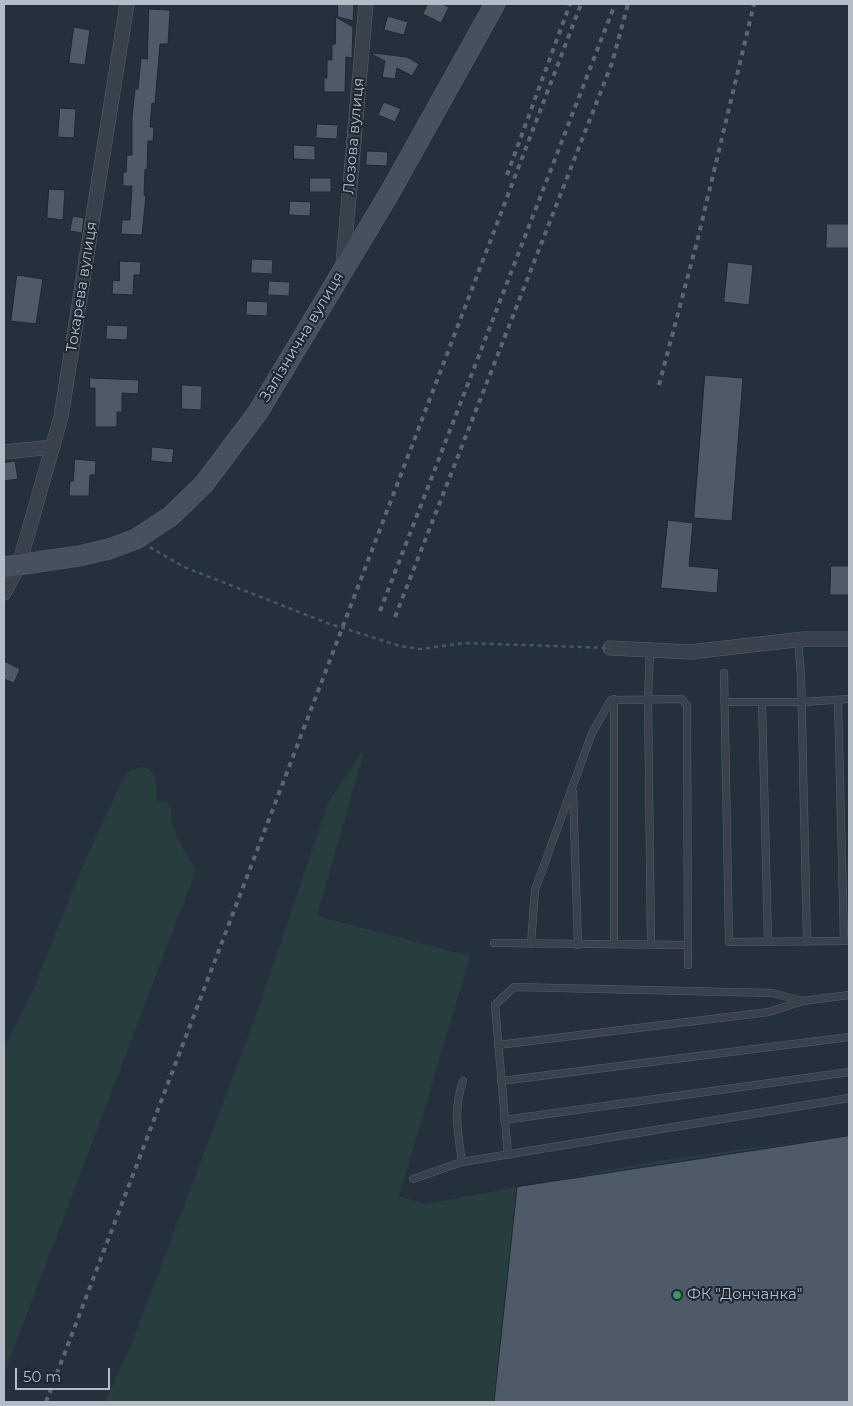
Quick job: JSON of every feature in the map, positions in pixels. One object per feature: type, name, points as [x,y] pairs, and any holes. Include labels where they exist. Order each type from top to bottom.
[{"type":"main road","name":"Залізнична вулиця","points":[[12,566],[109,550],[136,539],[171,516],[204,484],[258,412],[343,268],[390,194],[495,4]]},
{"type":"street","name":"Токарева вулиця","points":[[4,593],[53,446],[82,293],[127,4]]},
{"type":"street","name":"Лозова вулиця","points":[[343,268],[366,4]]},
{"type":"street","points":[[4,452],[53,446]]},
{"type":"street","points":[[610,648],[690,652],[798,639],[849,639]]},
{"type":"lane","points":[[798,639],[802,702],[807,942]]},
{"type":"lane","points":[[650,650],[648,699],[651,944]]},
{"type":"lane","points":[[724,673],[730,942],[847,941],[838,700]]},
{"type":"lane","points":[[614,699],[614,944]]},
{"type":"lane","points":[[531,944],[535,890],[592,734],[611,700],[682,699],[687,706],[688,965]]},
{"type":"lane","points":[[724,702],[802,702],[849,699]]},
{"type":"lane","points":[[762,702],[768,942]]},
{"type":"lane","points":[[572,787],[578,944]]},
{"type":"lane","points":[[494,943],[688,945]]},
{"type":"lane","points":[[508,1154],[496,1005],[514,987],[772,993],[803,1001]]},
{"type":"lane","points":[[498,1045],[769,1012],[803,1001],[849,995]]},
{"type":"lane","points":[[501,1082],[849,1037]]},
{"type":"lane","points":[[504,1120],[849,1072]]},
{"type":"lane","points":[[462,1162],[457,1124],[457,1099],[463,1081]]},
{"type":"lane","points":[[413,1179],[462,1162],[849,1098]]},
{"type":"path","points":[[136,539],[184,567],[318,619],[400,646],[420,649],[465,643],[610,648]]},
{"type":"green space","points":[[365,748],[317,916],[470,956],[399,1196],[425,1204],[663,1160],[849,1135],[849,1402],[105,1402],[132,1343],[254,1021],[329,801]]},
{"type":"green space","points":[[140,767],[151,770],[155,779],[157,802],[166,801],[170,806],[176,835],[196,870],[4,1374],[4,1048],[33,990],[82,867],[123,779],[130,770]]},
{"type":"building","points":[[338,4],[354,4],[353,21],[338,17]]},
{"type":"building","points":[[428,4],[442,4],[449,7],[441,23],[423,14]]},
{"type":"building","points":[[149,9],[170,10],[168,44],[160,44],[155,104],[152,103],[150,127],[154,127],[153,141],[148,141],[147,170],[145,169],[144,195],[146,196],[142,235],[121,234],[122,220],[130,220],[132,186],[123,186],[123,172],[126,172],[127,155],[132,155],[132,117],[135,89],[138,89],[141,58],[147,59]]},
{"type":"building","points":[[388,16],[408,22],[404,35],[384,30]]},
{"type":"building","points":[[336,17],[353,27],[352,58],[346,57],[345,92],[324,92],[324,78],[327,78],[327,60],[332,60],[332,44],[335,44]]},
{"type":"building","points":[[74,27],[90,30],[85,65],[69,63]]},
{"type":"building","points":[[373,53],[407,57],[419,64],[412,76],[397,68],[395,79],[382,77],[385,61],[373,55]]},
{"type":"building","points":[[384,102],[401,109],[395,122],[378,115]]},
{"type":"building","points":[[60,108],[76,109],[74,138],[58,137]]},
{"type":"building","points":[[317,124],[338,125],[337,139],[316,138]]},
{"type":"building","points":[[294,145],[315,146],[315,160],[294,159]]},
{"type":"building","points":[[367,151],[388,152],[387,166],[366,165]]},
{"type":"building","points":[[310,178],[331,178],[331,192],[310,192]]},
{"type":"building","points":[[49,189],[65,190],[63,220],[47,218]]},
{"type":"building","points":[[290,201],[311,202],[310,216],[289,215]]},
{"type":"building","points":[[73,216],[84,218],[82,233],[70,231]]},
{"type":"building","points":[[827,224],[849,224],[849,248],[826,248]]},
{"type":"building","points":[[252,259],[273,260],[272,274],[251,273]]},
{"type":"building","points":[[120,261],[141,262],[140,275],[134,275],[133,295],[112,294],[113,280],[119,281]]},
{"type":"building","points":[[728,262],[753,265],[749,305],[724,302]]},
{"type":"building","points":[[17,275],[43,279],[36,324],[11,321]]},
{"type":"building","points":[[269,281],[290,282],[289,296],[268,295]]},
{"type":"building","points":[[247,301],[268,302],[267,316],[246,315]]},
{"type":"building","points":[[107,325],[128,326],[127,340],[106,339]]},
{"type":"building","points":[[705,375],[743,378],[732,521],[694,518]]},
{"type":"building","points":[[90,378],[139,380],[138,394],[122,393],[122,412],[117,412],[117,427],[95,427],[95,388],[90,388]]},
{"type":"building","points":[[182,385],[202,386],[201,410],[182,409]]},
{"type":"building","points":[[152,447],[174,449],[172,463],[151,461]]},
{"type":"building","points":[[75,459],[96,461],[95,475],[90,475],[89,496],[69,496],[70,481],[73,481]]},
{"type":"building","points":[[15,461],[18,479],[4,481],[4,463]]},
{"type":"building","points":[[668,520],[693,523],[689,566],[719,569],[717,593],[661,588]]},
{"type":"building","points":[[831,566],[849,566],[849,595],[830,595]]},
{"type":"building","points":[[4,661],[20,669],[14,683],[4,679]]},
{"type":"building","name":"ФК \"Дончанка\"","points":[[849,1136],[849,1402],[494,1402],[517,1187]]},
{"type":"railway","points":[[507,175],[570,4]]},
{"type":"railway","points":[[46,1402],[581,4]]},
{"type":"railway","points":[[380,611],[615,4]]},
{"type":"railway","points":[[395,617],[612,63],[628,4]]},
{"type":"railway","points":[[659,385],[698,238],[754,4]]},
{"type":"place","name":"ФК \"Дончанка\"","points":[[677,1295]]}]
